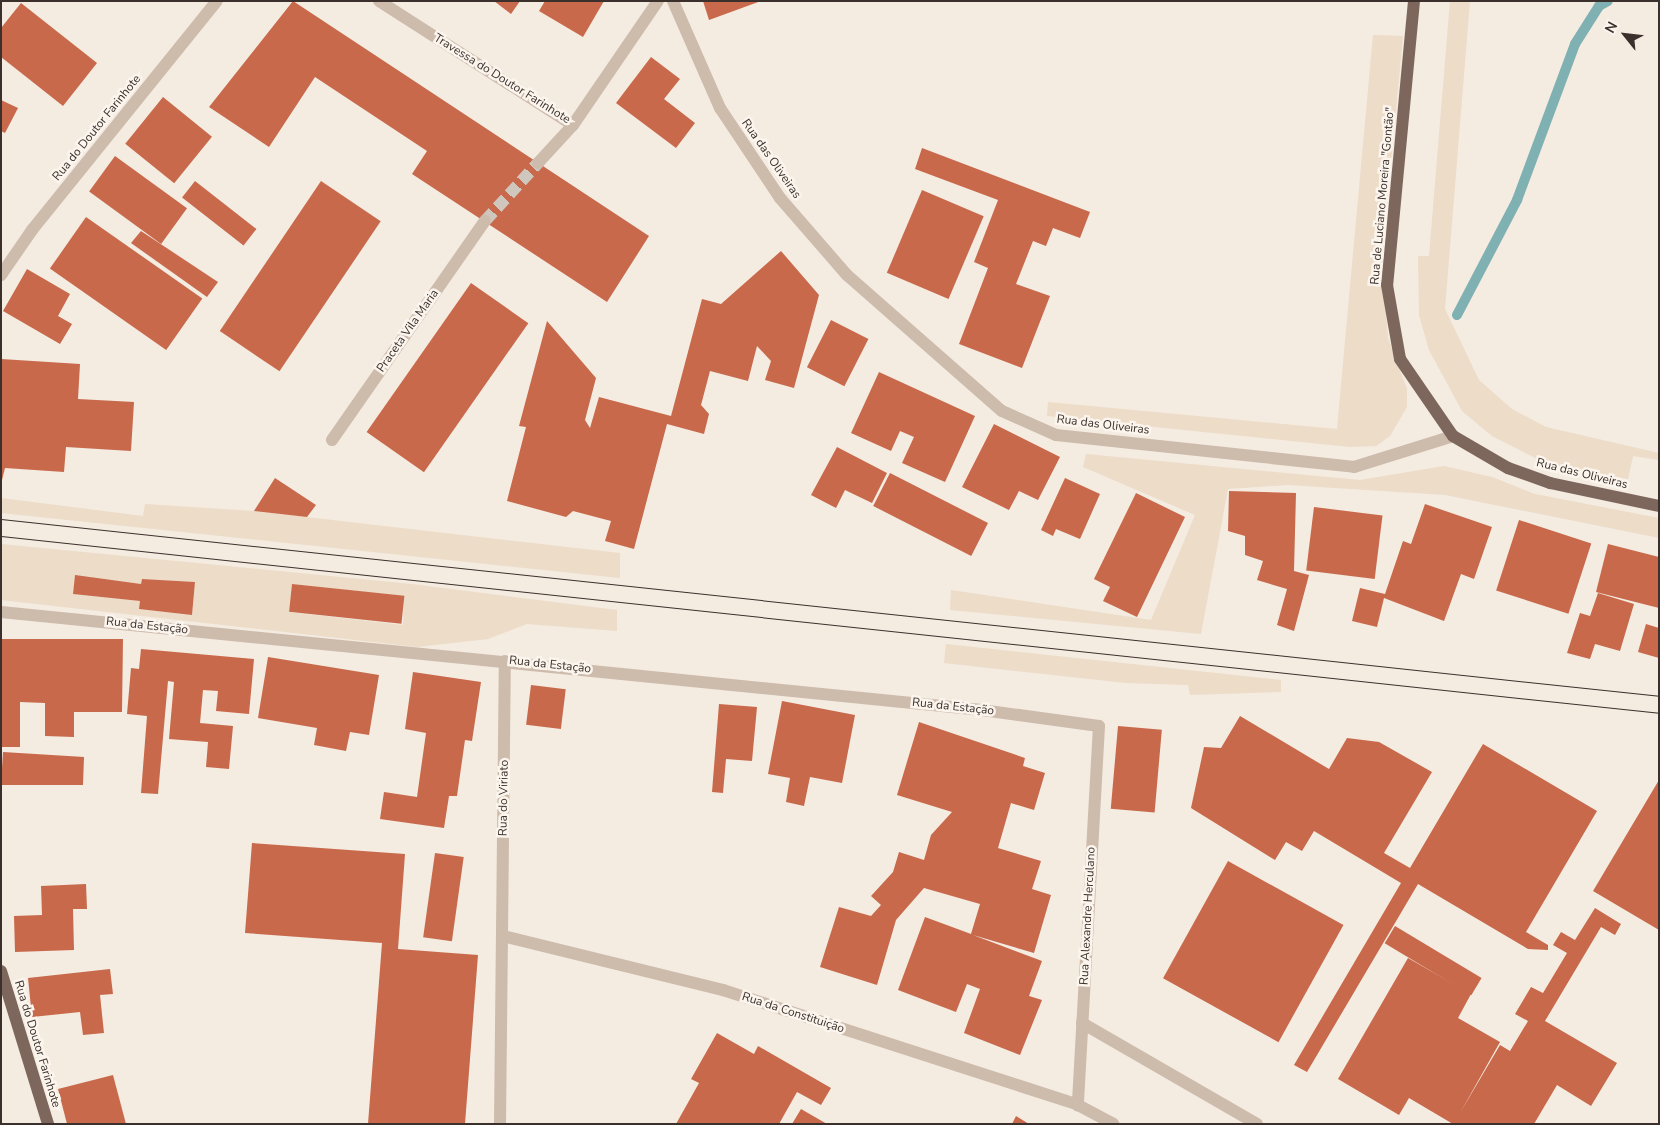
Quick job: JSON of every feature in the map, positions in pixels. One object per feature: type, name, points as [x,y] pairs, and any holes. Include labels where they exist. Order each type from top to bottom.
[{"type":"main road","name":"Rua de Luciano Moreira \"Gontão\"","points":[[1414,1],[1387,285],[1400,359],[1453,436]]},
{"type":"main road","name":"Rua das Oliveiras","points":[[1453,436],[1508,468],[1550,483],[1659,506]]},
{"type":"main road","name":"Rua do Doutor Farinhote","points":[[1,971],[48,1124]]},
{"type":"street","name":"Rua do Doutor Farinhote","points":[[1,275],[32,230],[217,1]]},
{"type":"street","name":"Travessa do Doutor Farinhote","points":[[379,1],[574,125],[658,1]]},
{"type":"street","name":"Rua das Oliveiras","points":[[673,1],[720,108],[780,198],[847,275],[1002,411],[1056,435],[1354,467],[1453,436]]},
{"type":"street","points":[[538,163],[574,125]]},
{"type":"street","name":"Praceta Vila Maria","points":[[332,440],[485,222]]},
{"type":"street","name":"Rua da Estação","points":[[1,612],[505,660],[982,710],[1098,726]]},
{"type":"street","name":"Rua do Viriato","points":[[500,1124],[505,660]]},
{"type":"street","name":"Rua Alexandre Herculano","points":[[1078,1105],[1098,726]]},
{"type":"street","name":"Rua da Constituição","points":[[503,936],[723,990],[1078,1105],[1113,1124]]},
{"type":"street","points":[[1082,1023],[1258,1124]]},
{"type":"shaded area","points":[[1450,1],[1470,1],[1445,309],[1479,380],[1512,409],[1546,427],[1659,453],[1659,460],[1633,456],[1628,479],[1549,465],[1492,436],[1462,411],[1429,350],[1419,315],[1418,256],[1429,256]]},
{"type":"shaded area","points":[[1373,35],[1403,36],[1382,258],[1388,338],[1407,389],[1407,407],[1390,436],[1376,446],[1350,447],[1047,416],[1048,402],[1337,429]]},
{"type":"shaded area","points":[[1086,454],[1360,480],[1444,466],[1492,477],[1535,494],[1659,518],[1659,538],[1445,495],[1288,485],[1228,489],[1201,634],[950,610],[951,590],[1151,620],[1195,515],[1083,467]]},
{"type":"shaded area","points":[[1,498],[143,516],[145,504],[254,511],[620,553],[620,578],[1,513]]},
{"type":"shaded area","points":[[1,544],[412,584],[617,610],[617,631],[527,624],[488,639],[417,647],[1,600]],"holes":[[[75,576],[141,584],[142,579],[195,582],[192,615],[140,609],[140,601],[73,594]],[[292,584],[404,596],[403,625],[289,612]]]},
{"type":"shaded area","points":[[946,644],[1281,680],[1281,692],[1190,695],[1188,685],[1126,683],[944,663]]},
{"type":"building","points":[[293,1],[649,236],[607,302],[412,174],[427,151],[315,77],[269,147],[209,107]]},
{"type":"building","points":[[494,1],[520,1],[511,14]]},
{"type":"building","points":[[545,1],[604,1],[583,37],[539,11]]},
{"type":"building","points":[[703,1],[761,1],[709,20]]},
{"type":"building","points":[[21,3],[97,63],[63,106],[1,57],[1,28]]},
{"type":"building","points":[[651,57],[680,79],[664,99],[695,123],[676,148],[616,103]]},
{"type":"building","points":[[163,97],[212,137],[174,183],[125,144]]},
{"type":"building","points":[[1,100],[18,108],[5,133],[1,131]]},
{"type":"building","points":[[922,148],[1090,212],[1080,238],[1053,228],[1046,246],[1033,241],[1016,284],[1050,296],[1022,368],[959,344],[988,268],[974,262],[998,200],[915,169]]},
{"type":"building","points":[[115,156],[187,208],[161,244],[89,192]]},
{"type":"building","points":[[195,181],[256,229],[244,246],[182,198]]},
{"type":"building","points":[[321,181],[381,221],[279,371],[220,331]]},
{"type":"building","points":[[922,190],[984,216],[949,299],[887,273]]},
{"type":"building","points":[[86,217],[202,298],[166,350],[50,269]]},
{"type":"building","points":[[141,231],[218,282],[207,297],[131,243]]},
{"type":"building","points":[[781,251],[819,295],[794,388],[765,380],[771,361],[757,346],[748,381],[710,371],[701,405],[709,414],[704,434],[667,424],[634,549],[605,541],[611,521],[573,511],[566,517],[507,501],[526,427],[519,426],[547,321],[596,378],[585,420],[590,428],[599,397],[671,416],[702,299],[721,304]]},
{"type":"building","points":[[27,269],[70,294],[58,316],[72,324],[60,344],[3,311]]},
{"type":"building","points":[[471,283],[528,323],[424,472],[367,432]]},
{"type":"building","points":[[831,320],[868,339],[844,386],[807,367]]},
{"type":"building","points":[[1,359],[80,364],[78,399],[134,402],[131,451],[66,447],[64,472],[5,468],[1,484]]},
{"type":"building","points":[[879,372],[975,416],[945,482],[902,463],[914,437],[900,431],[891,451],[851,433]]},
{"type":"building","points":[[994,424],[1060,457],[1038,500],[1019,491],[1009,510],[962,487]]},
{"type":"building","points":[[837,447],[887,473],[872,503],[845,490],[836,508],[811,495]]},
{"type":"building","points":[[890,473],[988,523],[971,556],[873,506]]},
{"type":"building","points":[[275,478],[316,505],[307,517],[254,511]]},
{"type":"building","points":[[1065,478],[1100,494],[1080,539],[1056,529],[1053,536],[1041,530]]},
{"type":"building","points":[[1229,491],[1296,493],[1294,571],[1309,575],[1294,631],[1277,625],[1287,589],[1257,580],[1263,561],[1245,555],[1245,536],[1228,531]]},
{"type":"building","points":[[1136,493],[1185,517],[1137,617],[1103,601],[1110,587],[1094,579]]},
{"type":"building","points":[[1425,504],[1492,527],[1474,579],[1461,574],[1444,621],[1384,598],[1377,627],[1352,621],[1360,588],[1385,594],[1403,541],[1411,544]]},
{"type":"building","points":[[1314,507],[1382,515],[1375,579],[1306,571]]},
{"type":"building","points":[[1519,520],[1591,543],[1568,614],[1496,590]]},
{"type":"building","points":[[1608,544],[1659,557],[1659,608],[1596,592]]},
{"type":"building","points":[[75,575],[141,584],[142,579],[195,582],[192,615],[139,609],[140,601],[73,594]]},
{"type":"building","points":[[292,584],[404,596],[401,624],[289,612]]},
{"type":"building","points":[[1598,593],[1634,604],[1620,651],[1595,644],[1590,659],[1567,653],[1580,613],[1590,616]]},
{"type":"building","points":[[1646,624],[1659,628],[1659,658],[1638,652]]},
{"type":"building","points":[[1,639],[123,639],[122,712],[74,712],[74,737],[45,736],[45,703],[20,702],[20,747],[1,747]]},
{"type":"building","points":[[141,649],[254,659],[249,714],[216,711],[218,691],[203,690],[200,723],[233,726],[229,769],[206,767],[208,742],[169,739],[174,682],[168,681],[158,794],[141,793],[147,716],[127,714],[131,668],[139,669]]},
{"type":"building","points":[[268,657],[379,675],[369,735],[350,732],[346,751],[314,745],[317,728],[258,718]]},
{"type":"building","points":[[413,672],[481,682],[472,741],[465,740],[457,796],[449,796],[444,828],[380,819],[384,792],[417,797],[426,733],[405,729]]},
{"type":"building","points":[[531,685],[566,689],[561,729],[526,725]]},
{"type":"building","points":[[782,701],[855,715],[842,783],[810,777],[804,806],[786,802],[790,778],[768,774]]},
{"type":"building","points":[[719,704],[757,707],[752,761],[726,759],[723,793],[712,792]]},
{"type":"building","points":[[1240,716],[1329,769],[1347,738],[1379,742],[1432,772],[1384,853],[1410,868],[1483,744],[1597,811],[1526,932],[1548,945],[1548,950],[1528,949],[1418,884],[1307,1072],[1294,1065],[1401,883],[1314,831],[1302,851],[1286,842],[1275,860],[1191,808],[1204,747],[1221,748]]},
{"type":"building","points":[[919,722],[1025,758],[1023,766],[1045,773],[1034,810],[1011,803],[998,848],[1041,861],[1032,889],[1051,895],[1034,953],[973,935],[1042,961],[1029,996],[1042,1000],[1020,1055],[964,1033],[980,989],[967,984],[956,1012],[898,990],[925,917],[971,934],[980,904],[924,888],[896,920],[877,985],[820,967],[839,907],[871,916],[881,905],[871,896],[893,872],[899,852],[924,860],[931,835],[952,812],[897,795]]},
{"type":"building","points":[[1118,726],[1162,730],[1155,813],[1111,809]]},
{"type":"building","points":[[3,752],[84,757],[83,785],[1,785]]},
{"type":"building","points":[[1659,780],[1659,930],[1593,891]]},
{"type":"building","points":[[252,843],[405,854],[398,949],[478,955],[465,1124],[368,1124],[382,943],[245,933]]},
{"type":"building","points":[[435,853],[464,857],[452,941],[423,937]]},
{"type":"building","points":[[1228,861],[1343,925],[1278,1042],[1163,978]]},
{"type":"building","points":[[86,884],[87,909],[73,909],[74,950],[15,952],[14,916],[42,915],[41,886]]},
{"type":"building","points":[[1595,908],[1621,924],[1615,935],[1601,927],[1545,1021],[1617,1063],[1591,1106],[1557,1085],[1534,1124],[1453,1124],[1409,1098],[1399,1115],[1338,1079],[1408,958],[1471,994],[1458,1018],[1500,1042],[1460,1113],[1500,1045],[1510,1051],[1528,1021],[1515,1014],[1531,987],[1543,993],[1567,953],[1553,945],[1561,932],[1575,940]]},
{"type":"building","points":[[1395,926],[1482,978],[1471,995],[1385,943]]},
{"type":"building","points":[[110,969],[113,994],[100,995],[104,1033],[83,1035],[80,1012],[32,1017],[28,978]]},
{"type":"building","points":[[717,1033],[754,1054],[758,1046],[831,1088],[821,1105],[797,1092],[779,1124],[676,1124],[699,1083],[691,1079]]},
{"type":"building","points":[[113,1075],[126,1124],[67,1124],[58,1089]]},
{"type":"building","points":[[801,1109],[827,1124],[792,1124]]},
{"type":"building","points":[[1016,1116],[1029,1124],[1012,1124]]},
{"type":"waterway","points":[[1457,315],[1517,200],[1575,44],[1599,6],[1608,1]]},
{"type":"tunnel","points":[[485,221],[538,163]]},
{"type":"tram line","points":[[1,519],[1659,696]]},
{"type":"tram line","points":[[1,536],[1659,713]]}]
